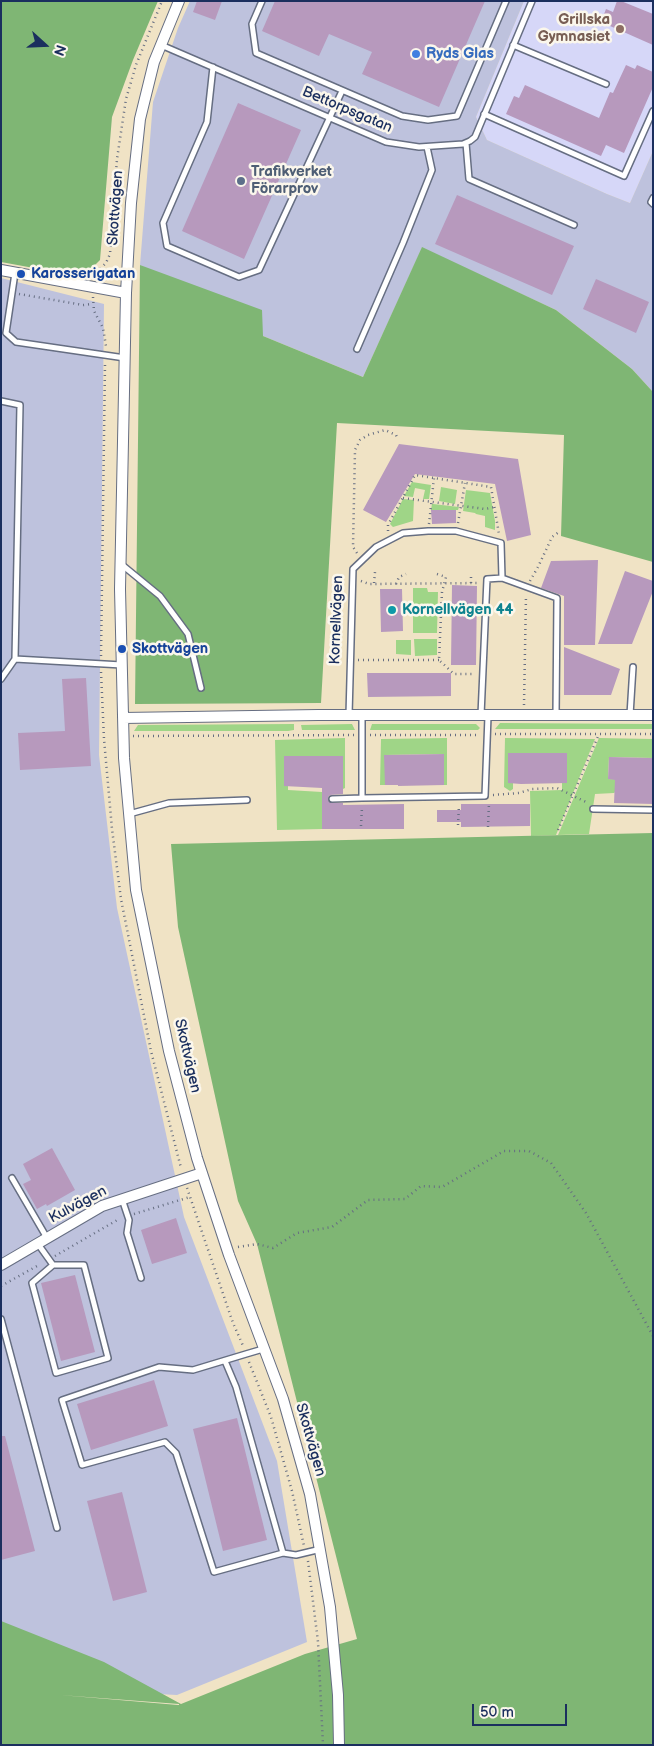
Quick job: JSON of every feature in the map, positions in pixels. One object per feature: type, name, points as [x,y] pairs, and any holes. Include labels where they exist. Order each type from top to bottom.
[{"type":"street","name":"Skottvägen","points":[[179,1],[149,79],[137,136],[131,203],[126,293],[121,564],[123,738],[129,814],[138,897],[169,1051],[202,1173],[226,1248],[282,1399],[310,1494],[330,1607],[335,1649],[339,1745]]},
{"type":"street","points":[[1,270],[126,293]]},
{"type":"street","points":[[123,718],[350,715],[653,716]]},
{"type":"street","name":"Kulvägen","points":[[1,1265],[102,1206],[202,1173]]},
{"type":"lane","points":[[262,1],[252,24],[256,53],[402,116],[428,120],[457,116],[506,1]]},
{"type":"lane","points":[[532,1],[474,136],[466,142],[469,179],[574,225]]},
{"type":"lane","name":"Bettorpsgatan","points":[[161,44],[386,142],[402,146],[427,147],[466,142]]},
{"type":"lane","points":[[513,45],[606,84]]},
{"type":"lane","points":[[213,67],[207,122],[163,223],[167,246],[239,277],[259,270],[342,91]]},
{"type":"lane","points":[[484,114],[624,176],[653,111]]},
{"type":"lane","points":[[357,349],[432,170],[427,147]]},
{"type":"lane","points":[[653,198],[651,202],[653,204]]},
{"type":"lane","points":[[15,273],[6,333],[16,342],[125,358]]},
{"type":"lane","points":[[1,401],[20,405],[15,659],[1,679]]},
{"type":"lane","name":"Kornellvägen","points":[[350,715],[353,569],[376,547],[403,533],[456,531],[501,543]]},
{"type":"lane","points":[[501,543],[502,578]]},
{"type":"lane","points":[[121,564],[160,596],[188,634],[201,688]]},
{"type":"lane","points":[[332,798],[486,796],[488,734],[483,674],[487,579],[502,578],[557,598],[556,715]]},
{"type":"lane","points":[[15,659],[122,665]]},
{"type":"lane","points":[[630,716],[633,667]]},
{"type":"lane","points":[[362,715],[362,798]]},
{"type":"lane","points":[[129,814],[169,803],[247,800]]},
{"type":"lane","points":[[593,809],[653,810]]},
{"type":"lane","points":[[12,1178],[53,1265]]},
{"type":"lane","points":[[122,1199],[129,1220],[126,1233],[141,1278]]},
{"type":"lane","points":[[53,1265],[84,1265],[108,1358],[56,1373],[32,1283],[53,1265]]},
{"type":"lane","points":[[1,1319],[57,1528]]},
{"type":"lane","points":[[263,1349],[193,1370],[159,1367],[62,1400],[82,1465],[165,1442],[176,1453],[214,1572],[283,1553],[296,1555],[320,1549]]},
{"type":"lane","points":[[225,1361],[236,1387],[283,1553]]},
{"type":"path","points":[[12,292],[83,305],[92,304]]},
{"type":"path","points":[[361,561],[354,547],[355,450],[360,440],[368,435],[385,430],[396,435],[398,440]]},
{"type":"path","points":[[388,540],[388,525],[415,476],[491,487],[501,543]]},
{"type":"path","points":[[428,531],[434,478]]},
{"type":"path","points":[[456,531],[465,483]]},
{"type":"path","points":[[403,498],[485,510],[494,507]]},
{"type":"path","points":[[524,706],[526,586],[538,568],[552,537],[559,532]]},
{"type":"path","points":[[374,584],[375,572]]},
{"type":"path","points":[[396,584],[399,577],[406,574]]},
{"type":"path","points":[[437,574],[446,577],[442,592],[439,660]]},
{"type":"path","points":[[471,574],[471,583]]},
{"type":"path","points":[[353,579],[374,584],[487,583]]},
{"type":"path","points":[[351,660],[439,660],[454,674],[483,674]]},
{"type":"path","points":[[558,830],[599,734]]},
{"type":"path","points":[[123,738],[653,734]]},
{"type":"path","points":[[488,827],[489,801],[486,796],[519,793],[532,789],[557,788],[589,804],[593,809]]},
{"type":"path","points":[[458,825],[460,796]]},
{"type":"path","points":[[361,826],[362,798]]},
{"type":"path","points":[[226,1248],[257,1244],[273,1248],[297,1233],[332,1227],[368,1200],[405,1200],[421,1186],[442,1187],[504,1151],[529,1151],[551,1163],[586,1213],[653,1336]]},
{"type":"path","points":[[1,1286],[112,1222],[190,1197]]},
{"type":"shaded area","points":[[190,1],[524,1],[476,117],[487,140],[630,203],[653,151],[653,392],[632,369],[556,310],[422,248],[363,377],[263,336],[140,265],[153,102],[178,28]]},
{"type":"shaded area","points":[[524,1],[653,1],[653,151],[630,203],[487,140],[476,117]]},
{"type":"shaded area","points":[[1,278],[104,304],[99,755],[117,908],[184,1217],[277,1461],[307,1642],[177,1695],[1,1686]]},
{"type":"green space","points":[[1,1],[158,1],[112,117],[100,260],[83,277],[1,262]]},
{"type":"green space","points":[[422,247],[556,310],[632,369],[653,392],[653,562],[561,536],[564,435],[337,423],[321,703],[135,704],[140,265],[262,310],[263,336],[363,377]]},
{"type":"green space","points":[[412,482],[431,485],[429,499],[423,499],[425,490],[415,488],[413,497],[404,496]]},
{"type":"green space","points":[[441,487],[457,490],[455,504],[439,501]]},
{"type":"green space","points":[[466,490],[490,493],[495,530],[485,527],[485,516],[463,511]]},
{"type":"green space","points":[[403,499],[414,500],[413,521],[393,527],[390,524]]},
{"type":"green space","points":[[432,504],[459,507],[458,510],[431,510]]},
{"type":"green space","points":[[413,588],[427,588],[428,592],[438,592],[437,633],[413,633]]},
{"type":"green space","points":[[414,639],[437,639],[437,655],[415,656]]},
{"type":"green space","points":[[396,640],[411,640],[411,655],[396,654]]},
{"type":"green space","points":[[500,723],[653,724],[653,729],[495,729]]},
{"type":"green space","points":[[294,724],[294,730],[288,731],[134,731],[138,725]]},
{"type":"green space","points":[[352,724],[355,730],[302,730],[301,725]]},
{"type":"green space","points":[[372,724],[476,724],[480,728],[478,730],[370,730]]},
{"type":"green space","points":[[345,738],[345,788],[341,790],[284,756],[284,786],[288,786],[288,790],[322,792],[322,829],[277,830],[275,740]]},
{"type":"green space","points":[[447,738],[447,785],[444,785],[443,754],[385,755],[385,785],[380,785],[381,739]]},
{"type":"green space","points":[[505,738],[595,739],[556,835],[531,836],[530,791],[562,790],[562,783],[567,783],[567,753],[508,753],[508,783],[513,783],[513,789],[510,791],[504,787]]},
{"type":"green space","points":[[599,738],[653,739],[653,758],[609,757],[608,779],[631,780],[614,793],[595,794],[589,834],[558,835]]},
{"type":"green space","points":[[653,833],[653,1745],[1,1745],[1,1621],[104,1662],[181,1704],[305,1654],[357,1639],[257,1244],[238,1201],[178,927],[171,844]],"holes":[[[60,1695],[179,1704],[178,1705]]]},
{"type":"building","points":[[197,1],[222,1],[215,20],[193,12]]},
{"type":"building","name":"Ryds Glas","points":[[275,1],[485,1],[439,107],[362,74],[372,52],[329,34],[319,56],[262,31]]},
{"type":"building","points":[[617,1],[653,14],[653,45],[601,22],[606,9],[613,12]]},
{"type":"building","points":[[626,65],[635,69],[637,65],[653,72],[653,87],[624,153],[606,145],[601,156],[506,114],[514,96],[519,98],[525,85],[599,118],[610,92],[613,93]]},
{"type":"building","name":"Trafikverket Förarprov","points":[[238,103],[301,130],[244,259],[182,231]]},
{"type":"building","points":[[457,195],[574,246],[552,295],[435,244]]},
{"type":"building","points":[[596,279],[649,302],[636,333],[583,309]]},
{"type":"building","points":[[399,444],[518,459],[531,535],[507,541],[495,484],[415,474],[386,522],[363,510]]},
{"type":"building","points":[[431,510],[456,510],[456,523],[432,524]]},
{"type":"building","points":[[598,560],[595,645],[564,645],[564,596],[541,588],[551,561]]},
{"type":"building","points":[[625,571],[653,581],[653,591],[632,644],[598,644]]},
{"type":"building","points":[[452,585],[477,586],[476,665],[451,665]]},
{"type":"building","name":"Kornellvägen 44","points":[[380,589],[402,589],[403,631],[381,632]]},
{"type":"building","points":[[564,647],[620,669],[611,695],[564,695]]},
{"type":"building","points":[[367,673],[451,673],[451,696],[368,697]]},
{"type":"building","points":[[86,678],[91,766],[20,770],[18,733],[65,731],[62,679]]},
{"type":"building","points":[[508,753],[567,753],[567,783],[508,783]]},
{"type":"building","points":[[444,754],[444,785],[385,785],[384,755]]},
{"type":"building","points":[[284,756],[343,756],[343,794],[330,795],[328,797],[329,802],[343,803],[343,805],[404,804],[404,829],[322,829],[322,788],[284,786]]},
{"type":"building","points":[[609,757],[653,758],[653,804],[614,803],[615,780],[608,779]]},
{"type":"building","points":[[461,804],[530,804],[530,826],[461,827],[461,822],[437,822],[437,810],[461,810]]},
{"type":"building","points":[[52,1148],[75,1190],[47,1206],[46,1204],[37,1209],[23,1184],[31,1180],[23,1164]]},
{"type":"building","points":[[176,1218],[187,1253],[152,1264],[141,1230]]},
{"type":"building","points":[[75,1275],[95,1352],[61,1361],[41,1283]]},
{"type":"building","points":[[154,1380],[168,1426],[91,1450],[77,1404]]},
{"type":"building","points":[[237,1418],[267,1540],[223,1551],[193,1429]]},
{"type":"building","points":[[1,1436],[5,1436],[35,1551],[1,1560]]},
{"type":"building","points":[[122,1492],[147,1592],[113,1601],[87,1501]]},
{"type":"place","name":"Grillska Gymnasiet","points":[[620,29]]},
{"type":"place","name":"Ryds Glas","points":[[416,54]]},
{"type":"place","name":"Trafikverket Förarprov","points":[[241,181]]},
{"type":"place","name":"Karosserigatan","points":[[21,274]]},
{"type":"place","name":"Kornellvägen 44","points":[[392,610]]},
{"type":"place","name":"Skottvägen","points":[[122,649]]}]
